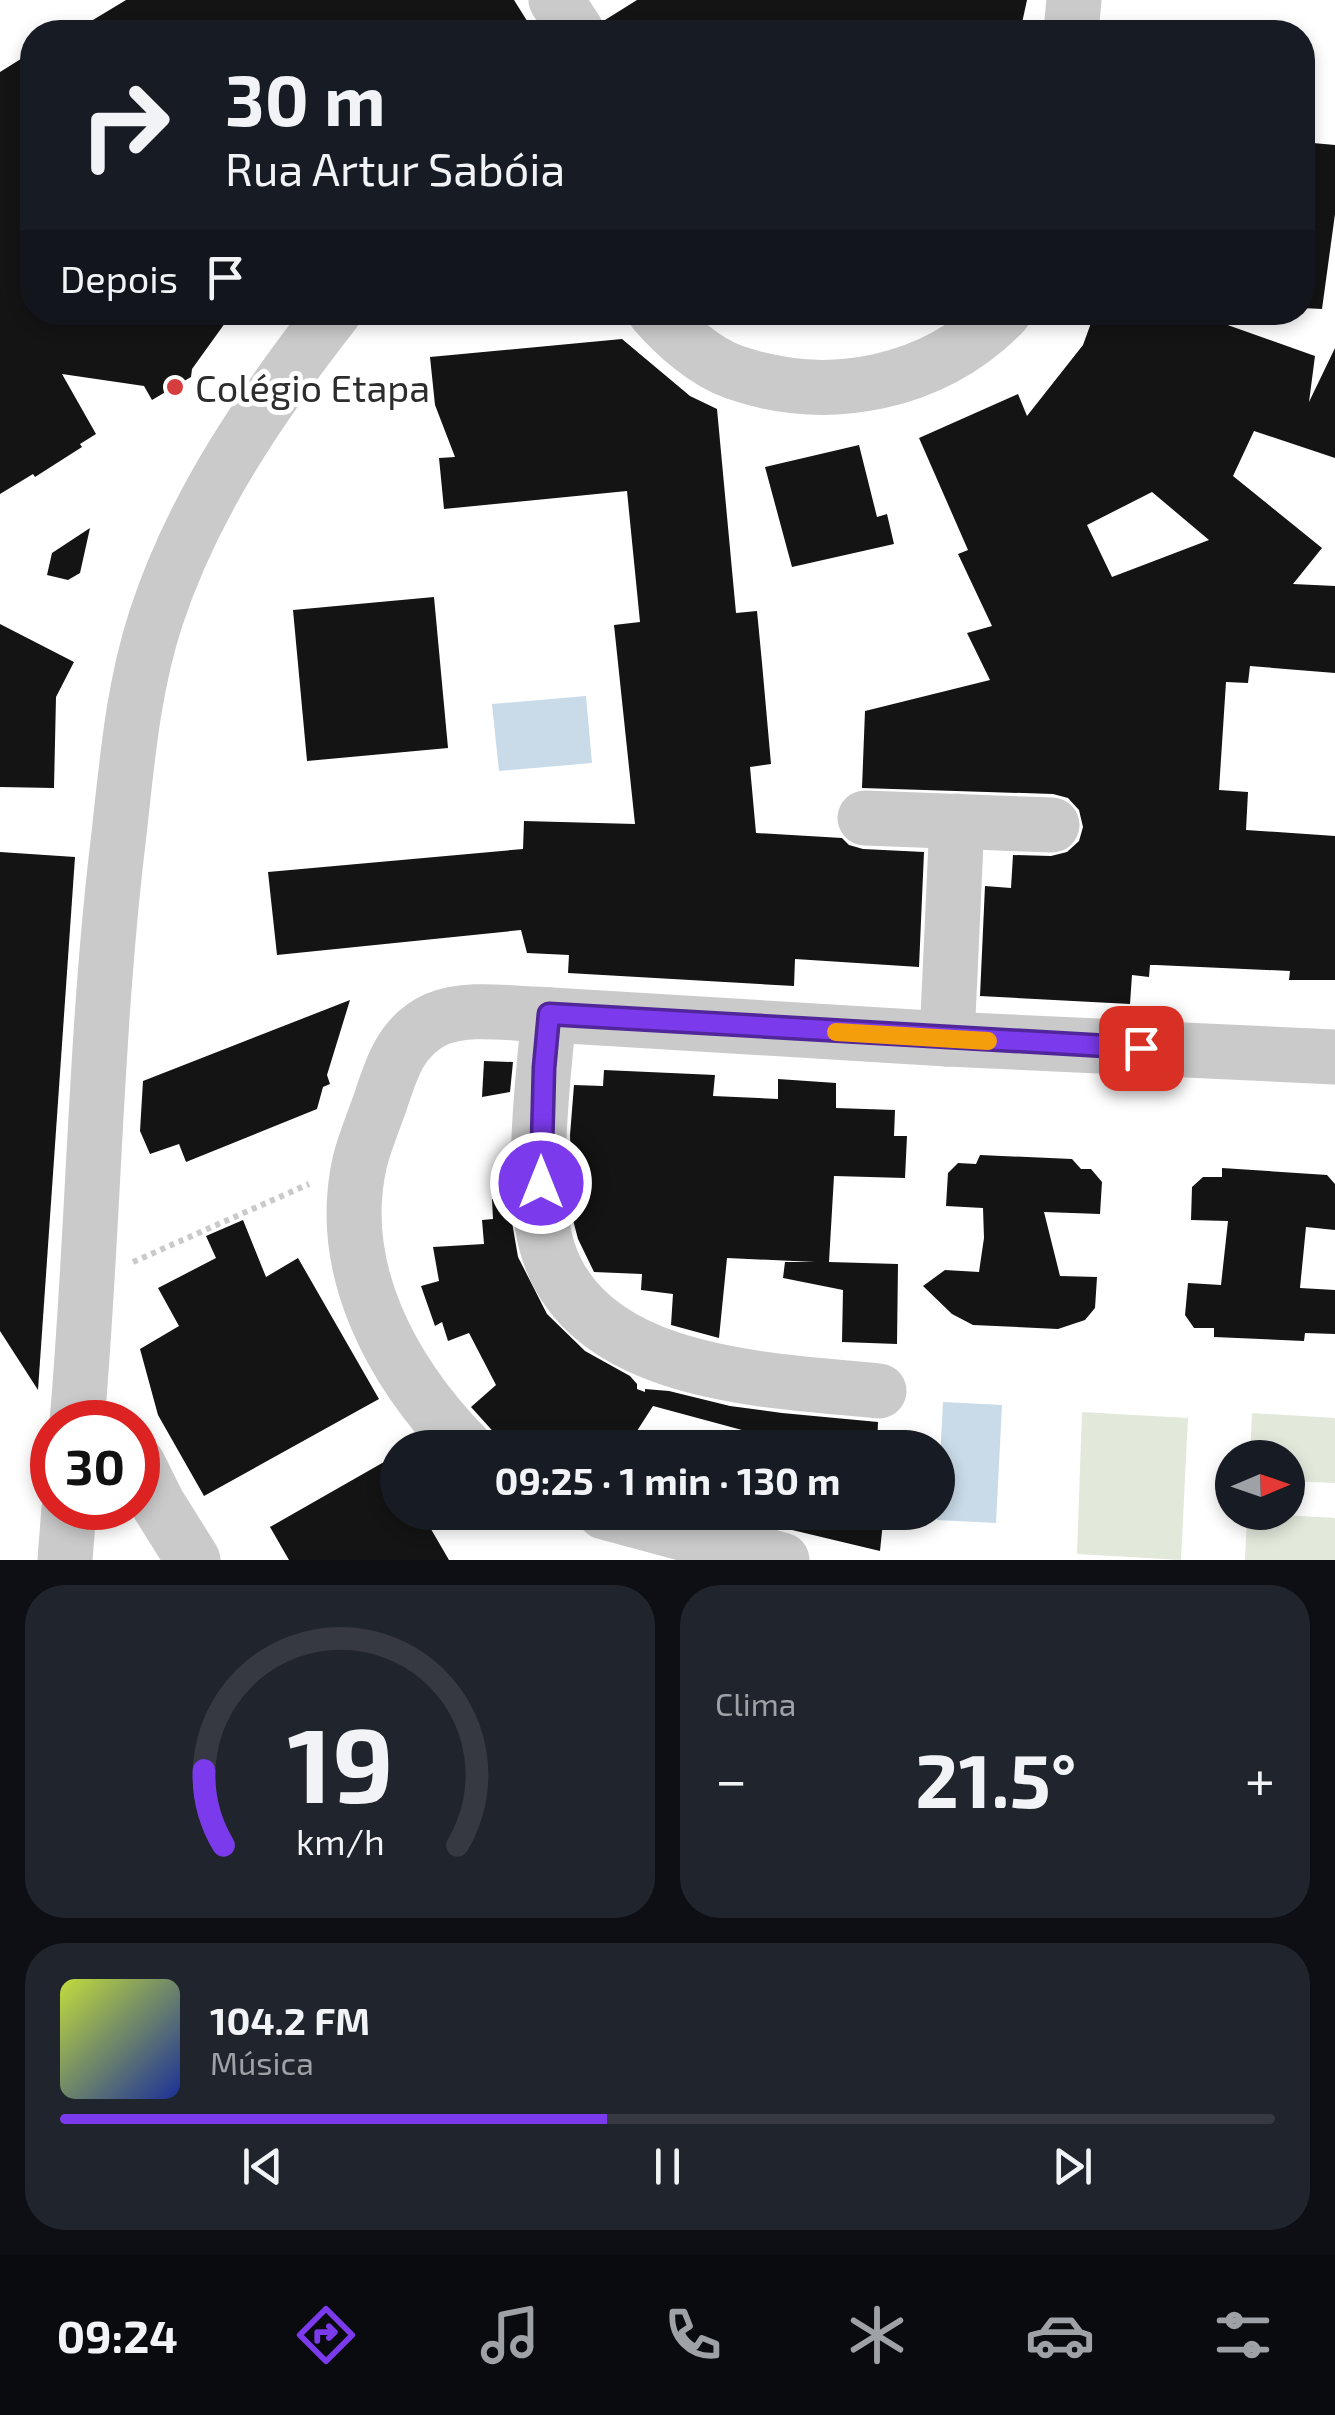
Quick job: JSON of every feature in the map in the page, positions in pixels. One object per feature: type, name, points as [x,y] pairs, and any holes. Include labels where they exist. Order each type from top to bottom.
[{"type":"street","points":[[79,1400],[111,895],[134,708],[156,618],[210,491],[288,371],[324,325]]},
{"type":"street","points":[[670,325],[712,361],[732,372],[782,384],[837,388],[896,378],[952,356],[991,325]]},
{"type":"street","points":[[722,325],[730,339],[782,384]]},
{"type":"street","points":[[865,818],[1052,825]]},
{"type":"street","points":[[948,1038],[958,821]]},
{"type":"street","points":[[451,1430],[413,1385],[373,1316],[362,1276],[354,1220],[360,1162],[396,1054],[420,1028],[440,1018],[470,1012],[549,1014],[1335,1056]]},
{"type":"street","points":[[549,1014],[540,1146],[542,1220],[548,1251],[578,1305],[606,1328],[647,1350],[685,1364],[788,1383],[879,1391]]},
{"type":"street","points":[[84,1334],[110,1400]]},
{"type":"street","points":[[160,1507],[193,1560]]},
{"type":"street","points":[[65,1560],[67,1530]]},
{"type":"street","points":[[671,1530],[782,1560]]},
{"type":"path","points":[[125,1266],[320,1179]]},
{"type":"shaded area","points":[[1082,1412],[1188,1418],[1181,1560],[1077,1554]]},
{"type":"shaded area","points":[[1252,1413],[1335,1418],[1335,1483],[1305,1482],[1305,1440],[1251,1440]]},
{"type":"shaded area","points":[[1305,1516],[1335,1518],[1335,1560],[1245,1560],[1246,1530],[1305,1530]]},
{"type":"water","points":[[586,696],[592,763],[499,771],[492,704]]},
{"type":"water","points":[[943,1402],[1002,1405],[996,1523],[955,1521],[955,1430],[942,1430]]},
{"type":"building","points":[[126,0],[514,0],[526,20],[93,20]]},
{"type":"building","points":[[637,0],[1027,0],[1023,20],[605,20]]},
{"type":"building","points":[[20,60],[20,325],[224,325],[192,369],[191,377],[152,400],[144,386],[62,374],[96,434],[35,477],[33,474],[0,494],[0,72]]},
{"type":"building","points":[[1315,143],[1335,145],[1335,214],[1322,309],[1315,309]]},
{"type":"building","points":[[1090,325],[1228,325],[1315,356],[1309,402],[1335,348],[1335,458],[1254,431],[1233,476],[1322,548],[1293,584],[1335,586],[1335,673],[1250,666],[1248,683],[1226,682],[1219,790],[1248,792],[1246,830],[1335,836],[1335,980],[1289,980],[1290,971],[1150,965],[1149,977],[1132,975],[1130,1004],[980,996],[985,886],[1011,888],[1013,855],[1051,856],[1067,852],[1079,841],[1083,827],[1079,810],[1068,798],[1053,794],[862,788],[865,711],[990,680],[967,633],[992,626],[958,554],[968,550],[919,438],[1018,394],[1027,416],[1083,345]],"holes":[[[1152,492],[1209,540],[1112,577],[1087,525]]]},
{"type":"building","points":[[622,339],[690,396],[717,409],[736,613],[757,611],[762,663],[771,764],[750,767],[756,833],[842,838],[863,849],[924,852],[919,967],[795,959],[794,986],[568,973],[569,955],[527,953],[521,930],[277,955],[268,872],[523,849],[524,821],[635,824],[614,625],[640,622],[627,491],[444,509],[439,458],[455,457],[435,405],[430,357]]},
{"type":"building","points":[[859,445],[877,517],[887,514],[894,544],[792,567],[765,467]]},
{"type":"building","points":[[90,528],[80,573],[68,580],[47,575],[52,553]]},
{"type":"building","points":[[434,597],[448,748],[307,761],[293,610]]},
{"type":"building","points":[[0,624],[74,662],[56,697],[54,788],[0,787]]},
{"type":"building","points":[[0,852],[75,857],[38,1390],[0,1331]]},
{"type":"building","points":[[350,1000],[327,1075],[330,1084],[323,1087],[317,1109],[186,1162],[179,1144],[150,1154],[140,1131],[143,1081]]},
{"type":"building","points":[[484,1061],[513,1062],[510,1092],[482,1097]]},
{"type":"building","points":[[604,1070],[715,1075],[713,1096],[778,1099],[778,1079],[836,1083],[836,1108],[895,1110],[894,1136],[907,1136],[905,1178],[834,1176],[829,1262],[898,1264],[897,1344],[842,1342],[843,1290],[783,1278],[785,1262],[815,1262],[727,1258],[719,1338],[671,1325],[673,1294],[641,1290],[642,1274],[594,1272],[573,1220],[570,1135],[574,1085],[603,1086]]},
{"type":"building","points":[[980,1155],[1072,1159],[1081,1169],[1091,1169],[1102,1182],[1100,1214],[1044,1212],[1060,1276],[1097,1277],[1095,1308],[1085,1320],[1058,1329],[973,1325],[952,1314],[923,1286],[945,1270],[979,1272],[983,1208],[946,1206],[948,1173],[958,1163],[976,1164]]},
{"type":"building","points":[[1222,1168],[1327,1175],[1335,1184],[1335,1230],[1306,1227],[1300,1288],[1335,1290],[1335,1334],[1305,1333],[1304,1341],[1214,1337],[1214,1328],[1194,1328],[1185,1315],[1188,1283],[1221,1285],[1228,1221],[1191,1220],[1192,1187],[1203,1177],[1222,1177]]},
{"type":"building","points":[[492,1199],[508,1199],[518,1257],[547,1314],[585,1351],[630,1376],[637,1389],[669,1391],[730,1406],[878,1422],[878,1430],[742,1430],[653,1406],[638,1430],[492,1430],[471,1407],[496,1385],[469,1333],[448,1341],[442,1322],[435,1326],[421,1286],[439,1281],[433,1247],[484,1244],[482,1220],[493,1219]]},
{"type":"building","points":[[243,1220],[266,1277],[298,1258],[379,1399],[204,1496],[160,1419],[160,1400],[154,1400],[140,1349],[179,1326],[158,1288],[216,1258],[206,1236]]},
{"type":"building","points":[[380,1464],[380,1530],[432,1530],[449,1560],[289,1560],[270,1527]]},
{"type":"building","points":[[792,1530],[882,1530],[880,1551]]},
{"type":"slow traffic","points":[[836,1032],[988,1041]]},
{"type":"place","name":"Colégio Etapa","points":[[175,387]]},
{"type":"route","points":[[541,1183],[549,1014],[1141,1048]]}]
